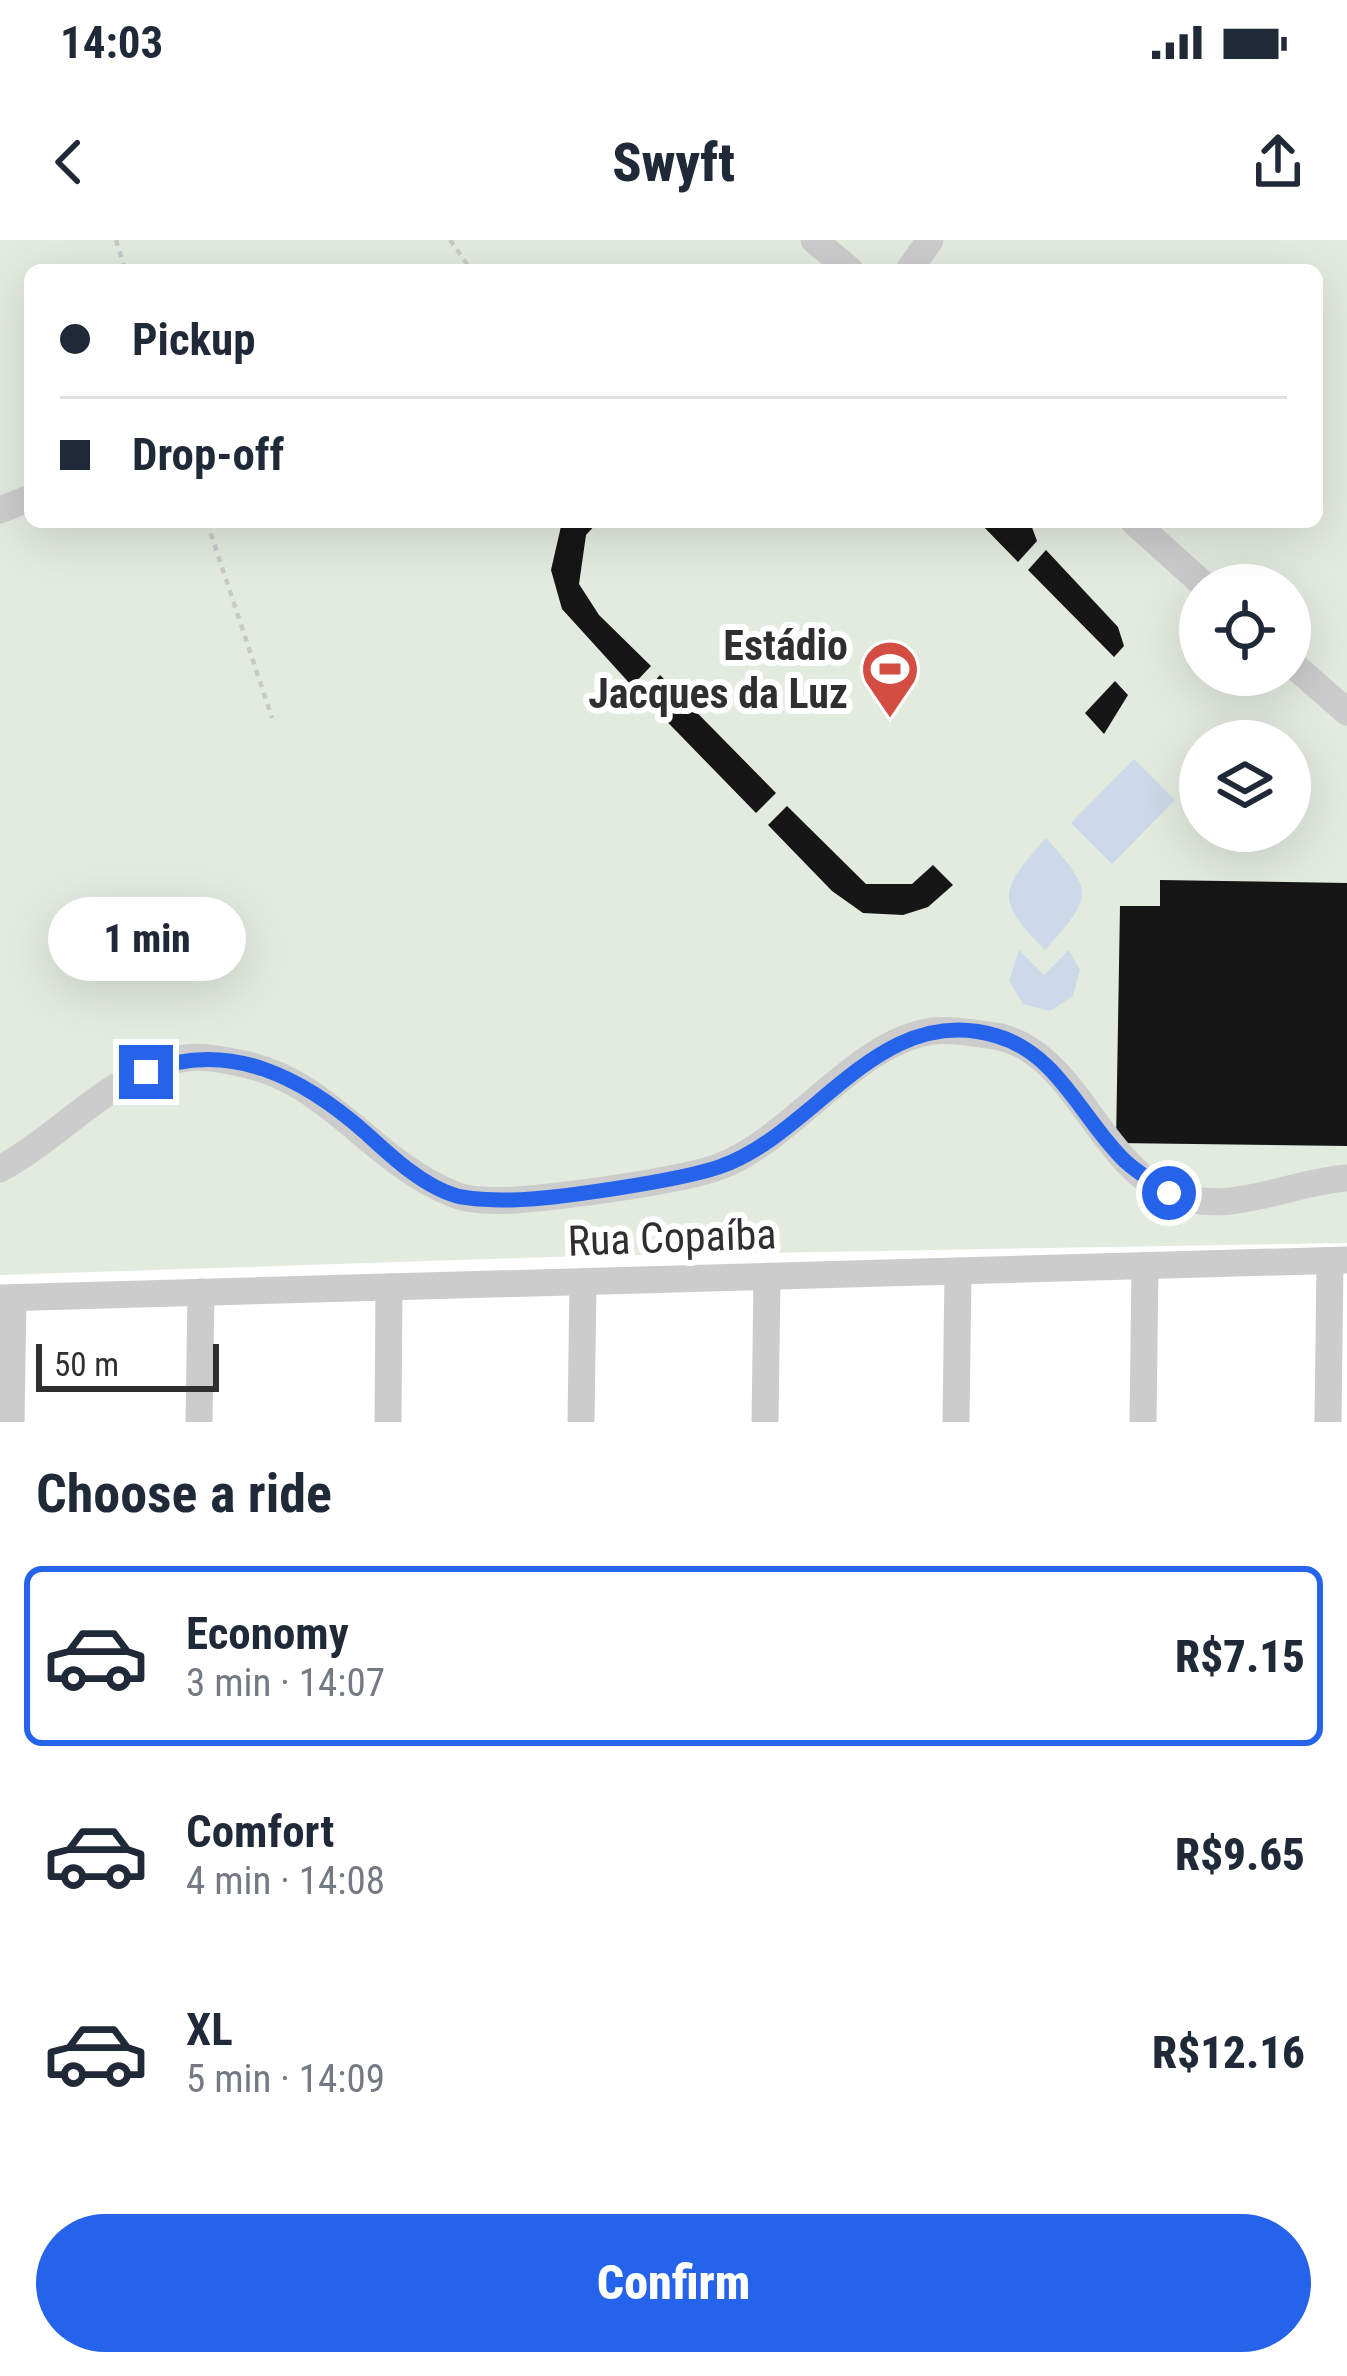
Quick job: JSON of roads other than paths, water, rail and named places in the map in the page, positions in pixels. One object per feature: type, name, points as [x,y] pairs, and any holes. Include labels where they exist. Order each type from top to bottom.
[{"type":"street","points":[[814,240],[843,264]]},
{"type":"street","points":[[1140,528],[1180,564]]},
{"type":"street","points":[[1311,680],[1347,712]]},
{"type":"street","points":[[0,1168],[114,1086],[178,1059],[209,1057],[272,1069],[333,1104],[402,1165],[456,1196],[515,1200],[721,1166],[772,1137],[875,1055],[933,1031],[996,1035],[1044,1061],[1125,1162],[1169,1193],[1227,1203],[1347,1178]]},
{"type":"street","points":[[1328,1422],[1339,1260]]},
{"type":"street","name":"Rua Copaíba","points":[[6,1298],[1339,1260]]},
{"type":"street","points":[[1143,1422],[1145,1266]]},
{"type":"street","points":[[956,1422],[958,1271]]},
{"type":"street","points":[[765,1422],[767,1277]]},
{"type":"street","points":[[581,1422],[583,1282]]},
{"type":"street","points":[[388,1422],[389,1287]]},
{"type":"street","points":[[199,1422],[201,1292]]},
{"type":"street","points":[[6,1298],[11,1422]]},
{"type":"water","points":[[1134,759],[1175,800],[1112,864],[1071,823]]},
{"type":"water","points":[[1046,838],[1073,871],[1082,894],[1072,917],[1045,950],[1017,918],[1009,894],[1012,882]]},
{"type":"water","points":[[1019,950],[1044,975],[1069,950],[1080,970],[1073,996],[1050,1011],[1023,1004],[1009,981]]},
{"type":"place","name":"Estádio Jacques da Luz","points":[[890,720]]}]
